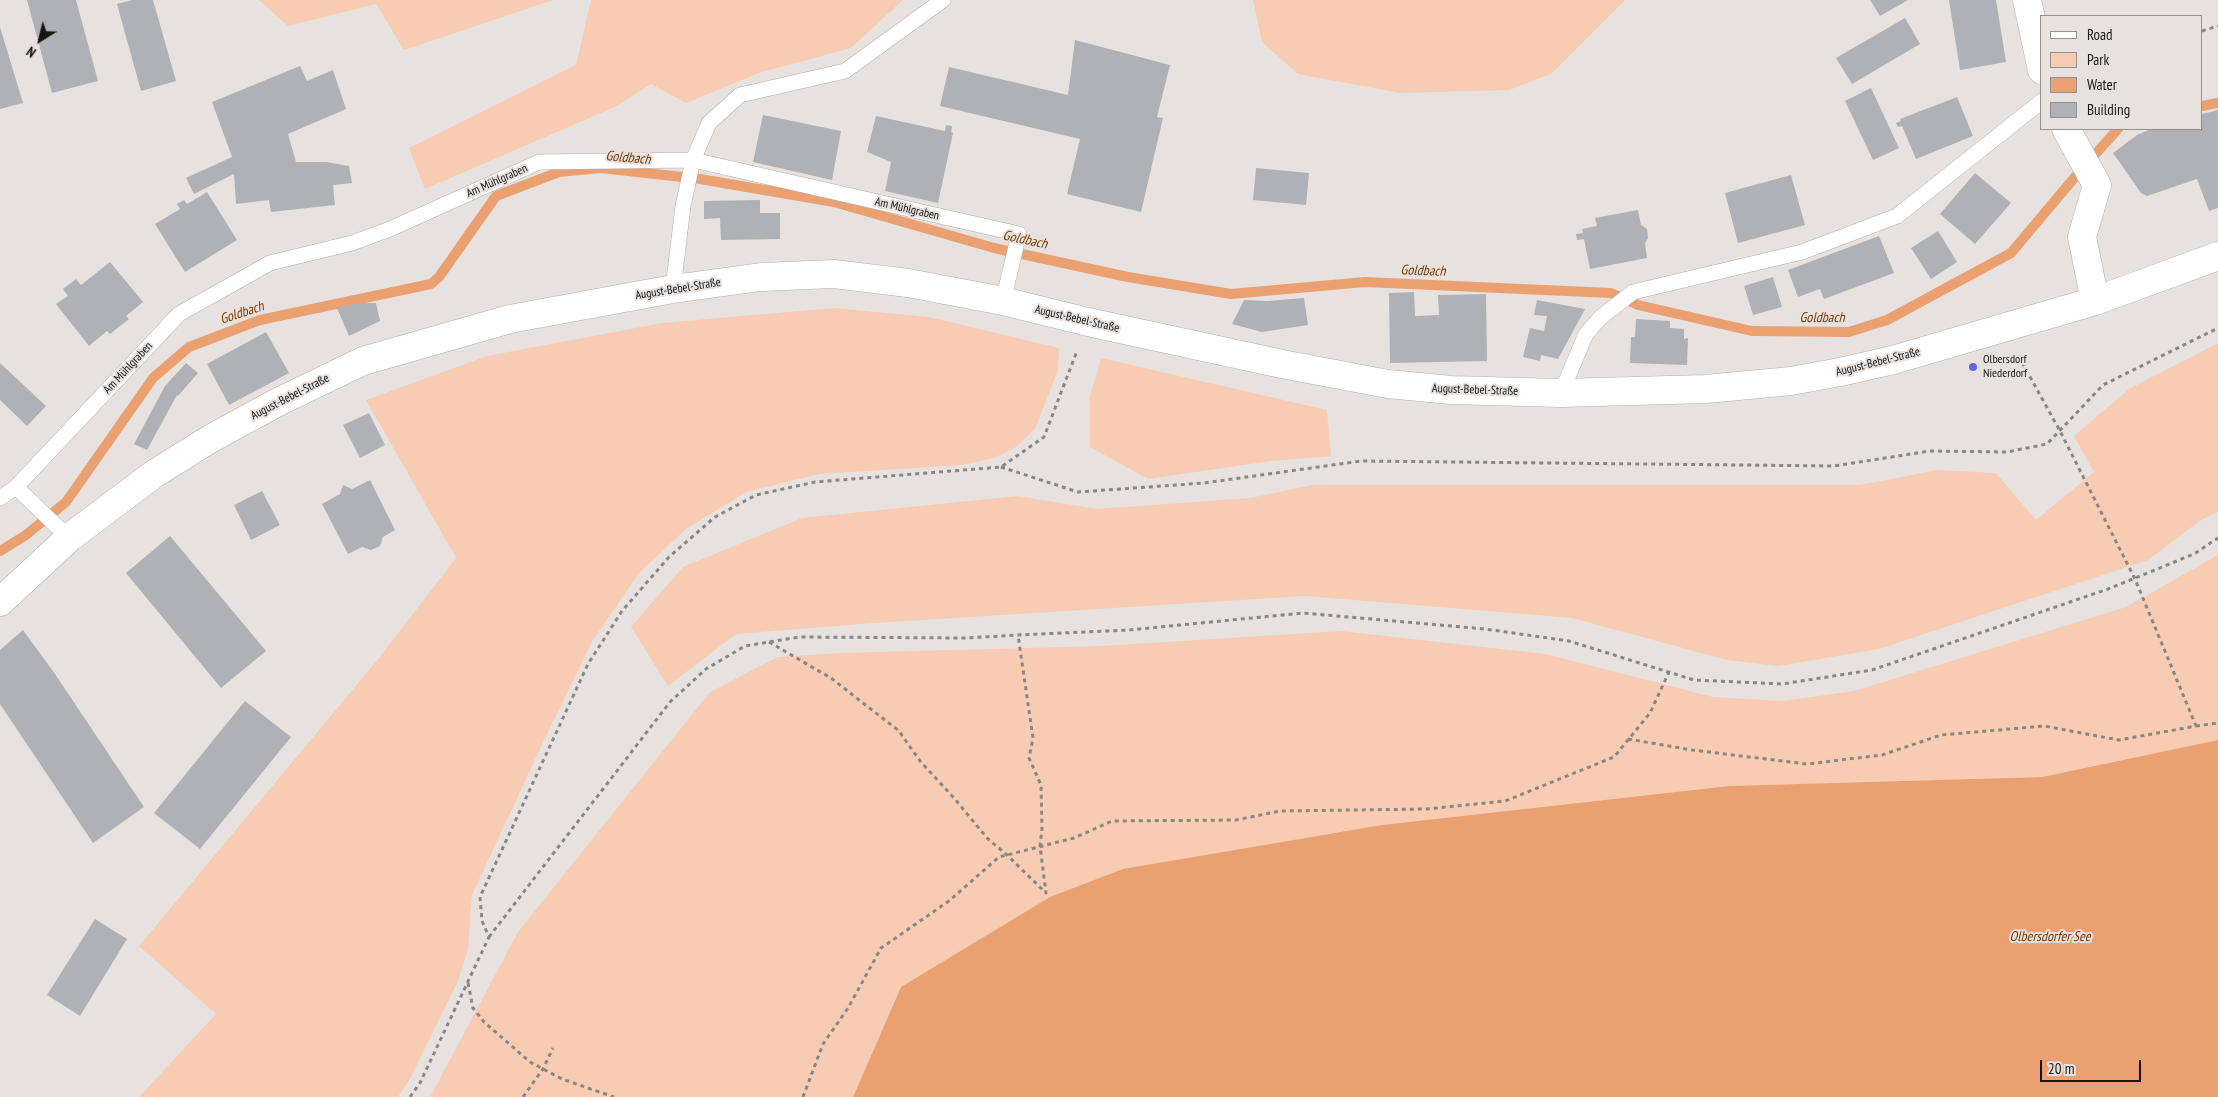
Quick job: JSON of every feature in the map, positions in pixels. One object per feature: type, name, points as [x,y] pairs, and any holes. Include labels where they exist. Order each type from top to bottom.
[{"type":"street","points":[[2026,0],[2040,61]]},
{"type":"street","points":[[2071,138],[2097,185],[2082,237],[2095,301]]},
{"type":"street","name":"August-Bebel-Straße","points":[[0,602],[69,538],[154,474],[210,439],[278,402],[363,360],[510,319],[674,289],[762,277],[834,274],[908,283],[1006,289],[1088,322],[1282,364],[1388,384],[1451,390],[1561,393],[1706,389],[1791,381],[1840,372],[1893,360],[2095,301],[2218,256]]},
{"type":"lane","points":[[674,289],[683,206],[694,160],[709,123],[740,95],[845,71],[943,0]]},
{"type":"lane","points":[[1561,393],[1586,334],[1601,317],[1633,292],[1802,252],[1897,216],[2040,103]]},
{"type":"lane","name":"Am Mühlgraben","points":[[0,498],[16,487],[179,314],[270,263],[352,243],[390,229],[539,162],[694,160],[1018,234],[1006,289]]},
{"type":"lane","points":[[16,487],[69,538]]},
{"type":"path","points":[[2203,30],[2218,26]]},
{"type":"path","points":[[1001,467],[1044,436],[1088,322]]},
{"type":"path","points":[[2003,328],[2060,431],[2135,579],[2196,726]]},
{"type":"path","points":[[489,936],[482,921],[480,897],[588,664],[622,611],[668,557],[715,517],[756,495],[815,482],[1001,467],[1078,492],[1204,483],[1361,461],[1834,466],[1930,451],[2007,452],[2048,444],[2103,385],[2218,328]]},
{"type":"path","points":[[410,1097],[420,1083],[489,936],[670,702],[706,669],[745,646],[799,637],[966,638],[1129,630],[1303,613],[1485,629],[1569,641],[1694,680],[1782,684],[1872,670],[2135,579],[2194,554],[2218,538]]},
{"type":"path","points":[[769,642],[831,678],[899,731],[920,761],[988,839],[1008,855],[1046,893],[1040,846],[1042,829],[1041,785],[1029,758],[1033,738],[1018,635]]},
{"type":"path","points":[[803,1097],[823,1044],[848,1008],[881,948],[949,901],[999,857],[1074,838],[1112,821],[1236,820],[1280,811],[1427,809],[1505,801],[1614,757],[1650,713],[1669,672]]},
{"type":"path","points":[[1628,739],[1692,750],[1807,764],[1882,755],[1941,735],[2044,726],[2119,740],[2218,723]]},
{"type":"path","points":[[468,982],[473,1008],[484,1022],[530,1062],[562,1079],[614,1097]]},
{"type":"path","points":[[523,1097],[544,1069],[553,1048]]},
{"type":"green space","points":[[259,0],[553,0],[404,50],[376,4],[288,26]]},
{"type":"green space","points":[[591,0],[903,0],[851,48],[759,73],[686,103],[651,84],[617,106],[425,189],[409,148],[576,65]]},
{"type":"green space","points":[[1253,0],[1625,0],[1551,74],[1509,90],[1400,93],[1298,74],[1262,42]]},
{"type":"green space","points":[[834,308],[929,317],[1059,348],[1058,370],[1035,429],[1016,447],[994,458],[963,465],[819,474],[746,492],[686,529],[639,573],[593,640],[472,895],[468,949],[458,981],[410,1079],[398,1097],[139,1097],[216,1014],[139,946],[379,658],[456,558],[366,400],[487,356],[662,323]]},
{"type":"green space","points":[[2218,343],[2218,512],[2201,520],[2148,560],[1879,649],[1778,666],[1727,660],[1572,618],[1305,596],[874,623],[736,634],[668,686],[631,627],[683,567],[802,518],[1018,496],[1097,509],[1250,498],[1312,485],[1860,485],[1938,470],[1996,473],[2036,520],[2094,472],[2074,436],[2129,389]]},
{"type":"green space","points":[[1101,358],[1327,410],[1331,456],[1271,461],[1148,479],[1090,447],[1090,396]]},
{"type":"green space","points":[[2218,555],[2218,740],[2042,777],[1729,786],[1382,825],[901,987],[853,1097],[430,1097],[518,932],[710,692],[778,657],[840,653],[1102,646],[1341,631],[1546,654],[1713,697],[1783,701],[1854,691],[2126,607]]},
{"type":"water","name":"Olbersdorfer See","points":[[2218,740],[2218,1097],[853,1097],[901,987],[1050,897],[1123,869],[1382,825],[1729,786],[2042,777]]},
{"type":"building","points":[[27,0],[76,0],[98,81],[52,93]]},
{"type":"building","points":[[132,0],[153,0],[176,81],[141,91],[117,4]]},
{"type":"building","points":[[1870,0],[1908,0],[1880,16]]},
{"type":"building","points":[[1949,0],[1996,0],[2006,62],[1960,70]]},
{"type":"building","points":[[1905,18],[1920,44],[1852,84],[1836,58]]},
{"type":"building","points":[[0,27],[23,103],[0,109]]},
{"type":"building","points":[[1075,40],[1170,65],[1157,117],[1163,118],[1141,212],[1067,194],[1080,139],[940,106],[949,67],[1068,95]]},
{"type":"building","points":[[300,66],[307,81],[333,70],[346,109],[288,134],[296,162],[326,162],[349,166],[352,183],[333,185],[335,205],[271,212],[269,200],[236,204],[234,174],[194,194],[186,178],[232,157],[212,102]]},
{"type":"building","points":[[1871,88],[1899,148],[1873,160],[1845,101]]},
{"type":"building","points":[[1957,97],[1973,136],[1916,159],[1902,126],[1898,127],[1896,123],[1901,121],[1900,119]]},
{"type":"building","points":[[2218,110],[2218,208],[2209,211],[2197,179],[2147,196],[2141,193],[2113,153],[2137,135],[2149,130],[2203,130],[2203,114]]},
{"type":"building","points":[[763,115],[841,131],[832,180],[753,162]]},
{"type":"building","points":[[876,116],[945,131],[946,125],[952,126],[951,132],[953,133],[938,203],[885,191],[891,162],[867,152]]},
{"type":"building","points":[[1256,168],[1309,173],[1306,205],[1253,200]]},
{"type":"building","points":[[1975,173],[2011,203],[1975,244],[1940,214]]},
{"type":"building","points":[[1791,175],[1805,225],[1738,243],[1725,193]]},
{"type":"building","points":[[207,192],[237,240],[185,272],[155,224],[180,209],[177,204],[184,200],[187,204]]},
{"type":"building","points":[[760,200],[760,213],[780,213],[780,239],[721,240],[720,218],[704,219],[704,201]]},
{"type":"building","points":[[1638,210],[1641,225],[1647,229],[1648,238],[1645,243],[1647,258],[1590,269],[1584,239],[1577,240],[1576,234],[1583,233],[1582,229],[1597,226],[1595,218]]},
{"type":"building","points":[[1938,231],[1957,262],[1931,279],[1911,248]]},
{"type":"building","points":[[1879,236],[1894,273],[1824,299],[1820,289],[1798,297],[1788,270]]},
{"type":"building","points":[[110,262],[143,302],[126,316],[129,319],[110,334],[107,331],[89,346],[56,304],[68,296],[63,289],[76,279],[81,285]]},
{"type":"building","points":[[1773,277],[1782,307],[1753,315],[1744,286]]},
{"type":"building","points":[[1414,292],[1415,316],[1439,315],[1438,295],[1486,294],[1487,361],[1390,363],[1389,293]]},
{"type":"building","points":[[1304,298],[1308,325],[1262,332],[1232,324],[1244,300],[1267,301]]},
{"type":"building","points":[[1537,300],[1585,309],[1558,359],[1541,355],[1540,361],[1523,357],[1530,328],[1544,331],[1547,316],[1534,315]]},
{"type":"building","points":[[359,303],[376,303],[380,321],[349,336],[337,308]]},
{"type":"building","points":[[1636,319],[1670,321],[1670,328],[1684,329],[1684,339],[1688,338],[1687,365],[1630,363],[1631,337],[1635,337]]},
{"type":"building","points":[[266,332],[289,373],[229,405],[207,364]]},
{"type":"building","points":[[0,363],[46,406],[27,426],[0,400]]},
{"type":"building","points":[[186,363],[198,373],[177,395],[147,450],[134,444],[165,386]]},
{"type":"building","points":[[369,413],[385,445],[360,458],[343,425]]},
{"type":"building","points":[[370,480],[395,530],[383,537],[380,546],[371,550],[362,547],[348,554],[322,504],[340,494],[343,485],[352,489]]},
{"type":"building","points":[[262,491],[280,525],[251,540],[234,505]]},
{"type":"building","points":[[170,536],[266,651],[221,688],[126,573]]},
{"type":"building","points":[[23,630],[55,674],[144,807],[93,843],[0,704],[0,650]]},
{"type":"building","points":[[245,701],[291,737],[200,849],[154,813]]},
{"type":"building","points":[[95,919],[127,939],[80,1016],[47,995]]},
{"type":"waterway","name":"Goldbach","points":[[2203,106],[2218,103]]},
{"type":"waterway","name":"Goldbach","points":[[0,551],[26,535],[66,502],[153,378],[189,347],[260,320],[431,284],[439,277],[496,196],[559,172],[601,168],[700,179],[834,202],[994,248],[1128,277],[1231,294],[1365,282],[1611,293],[1638,305],[1752,331],[1849,332],[1887,320],[2011,253],[2117,130]]},
{"type":"place","name":"Olbersdorf Niederdorf","points":[[1973,367]]}]
